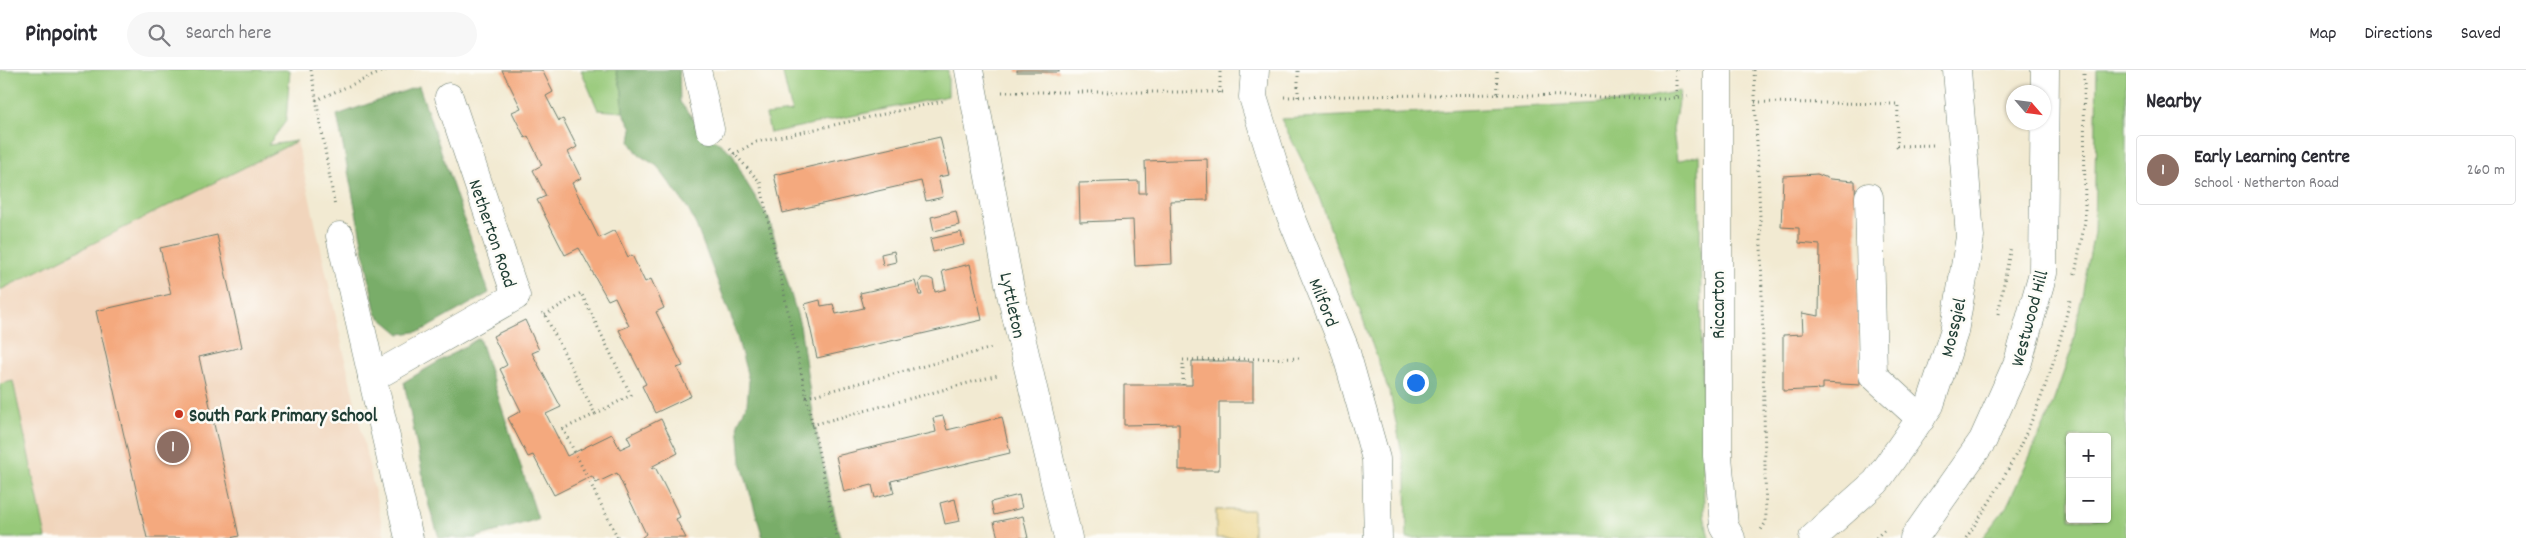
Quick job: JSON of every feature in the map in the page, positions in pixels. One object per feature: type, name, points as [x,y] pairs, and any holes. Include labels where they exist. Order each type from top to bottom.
[{"type":"street","points":[[697,70],[710,129]]},
{"type":"street","name":"Milford","points":[[1255,70],[1253,97],[1286,204],[1345,349],[1376,459],[1378,538]]},
{"type":"street","name":"Riccarton","points":[[1718,70],[1718,456],[1724,526],[1731,538]]},
{"type":"street","name":"Mossgiel","points":[[1813,538],[1876,482],[1921,419],[1930,405],[1954,332],[1970,237],[1957,70]]},
{"type":"street","name":"Westwood Hill","points":[[1914,538],[1983,440],[2018,362],[2043,273],[2045,70]]},
{"type":"street","name":"Lyttleton","points":[[971,85],[1022,340],[1068,538]]},
{"type":"street","name":"Netherton Road","points":[[372,378],[516,296],[450,97]]},
{"type":"street","points":[[1870,197],[1873,375],[1921,419]]},
{"type":"street","points":[[340,236],[408,538]]},
{"type":"path","points":[[310,70],[340,236]]},
{"type":"path","points":[[316,100],[386,70]]},
{"type":"path","points":[[734,154],[756,142],[971,85],[1220,93],[1220,70]]},
{"type":"path","points":[[1298,70],[1298,97]]},
{"type":"path","points":[[1498,70],[1498,94]]},
{"type":"path","points":[[1253,97],[1498,94],[1663,99],[1676,96],[1676,70]]},
{"type":"path","points":[[1754,70],[1761,241],[1766,522],[1757,538]]},
{"type":"path","points":[[1755,102],[1898,104],[1897,146],[1962,144]]},
{"type":"path","points":[[710,129],[760,182],[837,538]]},
{"type":"path","points":[[545,315],[581,292],[631,395],[563,429],[618,538]]},
{"type":"path","points":[[516,296],[545,315],[595,414]]},
{"type":"path","points":[[806,397],[1022,340]]},
{"type":"path","points":[[1183,385],[1183,360],[1302,358]]},
{"type":"path","points":[[812,425],[1028,367]]},
{"type":"shaded area","name":"South Park Primary School","points":[[297,141],[385,538],[0,538],[0,290]]},
{"type":"green space","points":[[0,70],[290,70],[286,121],[268,145],[297,141],[0,290]]},
{"type":"green space","points":[[581,70],[616,70],[622,91],[623,112],[598,110]]},
{"type":"green space","points":[[616,70],[679,70],[680,102],[701,129],[732,153],[746,182],[769,219],[800,325],[815,427],[840,538],[763,538],[741,462],[738,423],[747,404],[749,381],[733,322],[696,225],[687,207],[657,166],[639,155],[630,142],[632,128],[623,112],[622,91]]},
{"type":"green space","points":[[782,70],[948,70],[948,96],[770,133],[766,115],[792,112]]},
{"type":"green space","points":[[2097,70],[2126,70],[2126,538],[1982,538],[2007,506],[2049,414],[2072,348],[2094,232]]},
{"type":"green space","points":[[419,86],[489,293],[421,331],[400,334],[376,314],[337,115]]},
{"type":"green space","points":[[1680,91],[1673,130],[1677,161],[1699,155],[1704,514],[1709,538],[1407,538],[1406,475],[1391,397],[1315,186],[1281,119],[1625,102]]},
{"type":"green space","points":[[479,338],[538,519],[474,538],[442,538],[439,537],[429,506],[404,382]]},
{"type":"green space","points":[[13,381],[46,538],[0,538],[0,384]]},
{"type":"sand","points":[[1216,510],[1253,510],[1253,538],[1216,538]]},
{"type":"building","points":[[502,70],[542,70],[553,92],[546,96],[559,121],[563,119],[577,147],[568,152],[581,178],[572,183],[599,238],[615,230],[628,257],[632,255],[645,282],[651,279],[664,308],[656,312],[683,366],[677,368],[691,396],[655,413],[642,386],[646,384],[619,330],[629,326],[615,297],[608,300],[579,248],[565,255],[537,200],[546,196],[533,170],[542,165],[528,136],[525,138],[512,112],[521,108]]},
{"type":"building","points":[[1017,70],[1059,70],[1059,72],[1017,72]]},
{"type":"building","points":[[940,137],[949,175],[938,177],[943,197],[926,201],[921,181],[783,213],[774,175]]},
{"type":"building","points":[[1207,159],[1208,200],[1170,201],[1172,264],[1135,266],[1133,220],[1080,222],[1079,183],[1139,181],[1139,193],[1146,193],[1145,161]]},
{"type":"building","points":[[1817,174],[1830,179],[1855,181],[1860,385],[1823,383],[1823,389],[1783,391],[1783,335],[1803,334],[1802,313],[1819,316],[1820,245],[1799,243],[1799,228],[1781,227],[1783,176]]},
{"type":"building","points":[[956,211],[959,225],[934,231],[931,217]]},
{"type":"building","points":[[961,232],[964,245],[933,252],[930,239]]},
{"type":"building","points":[[217,235],[242,347],[199,357],[239,536],[230,538],[147,538],[96,311],[171,294],[160,248]]},
{"type":"building","points":[[894,251],[896,262],[883,265],[881,254]]},
{"type":"building","points":[[970,264],[982,320],[817,358],[805,304],[820,300],[821,306],[833,304],[836,314],[864,308],[860,293],[915,281],[919,295],[922,295],[919,283],[922,278],[933,280],[935,292],[946,289],[942,271]]},
{"type":"building","points":[[525,320],[539,350],[532,353],[561,407],[546,414],[567,456],[612,434],[620,449],[631,444],[627,436],[661,419],[678,453],[651,467],[652,469],[655,467],[680,517],[676,519],[686,538],[641,538],[646,534],[617,473],[596,483],[592,476],[554,495],[533,455],[528,457],[508,418],[521,411],[500,369],[507,365],[493,336]]},
{"type":"building","points":[[1192,361],[1253,361],[1253,402],[1219,402],[1219,470],[1179,470],[1179,424],[1124,425],[1124,385],[1192,385]]},
{"type":"building","points":[[943,416],[947,430],[1002,417],[1010,453],[891,481],[894,493],[875,498],[872,485],[844,492],[836,456],[936,432],[933,418]]},
{"type":"building","points":[[1019,495],[1022,508],[994,515],[991,502]]},
{"type":"building","points":[[955,499],[960,521],[945,524],[940,503]]},
{"type":"building","points":[[1023,516],[1028,538],[998,538],[994,522]]},
{"type":"place","name":"South Park Primary School","points":[[179,414]]},
{"type":"place","name":"Early Learning Centre","points":[[173,447]]}]
